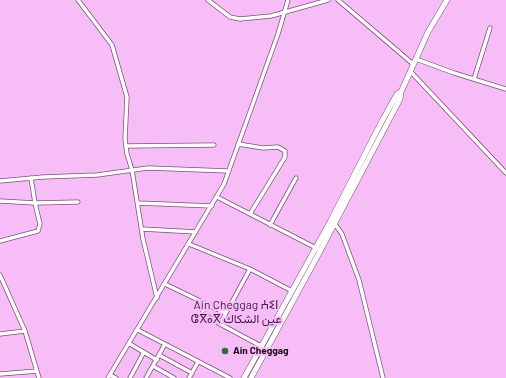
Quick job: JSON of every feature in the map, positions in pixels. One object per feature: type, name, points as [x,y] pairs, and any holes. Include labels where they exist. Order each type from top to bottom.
[{"type":"street","points":[[78,0],[112,45],[127,98],[126,146],[157,298]]},
{"type":"street","points":[[208,0],[235,19],[258,18],[328,0]]},
{"type":"street","points":[[116,378],[109,376],[130,344],[212,206],[229,171],[288,0]]},
{"type":"street","points":[[338,0],[415,61],[506,89]]},
{"type":"street","points":[[244,378],[292,291],[335,224],[400,99],[401,92],[410,71],[446,0]]},
{"type":"street","points":[[474,79],[490,28]]},
{"type":"street","points":[[410,71],[506,173]]},
{"type":"street","points":[[251,378],[382,121],[397,94],[401,92]]},
{"type":"street","points":[[238,144],[263,148],[278,147],[285,151],[285,157],[250,214]]},
{"type":"street","points":[[126,146],[214,145]]},
{"type":"street","points":[[0,181],[97,175],[148,168],[229,171]]},
{"type":"street","points":[[0,240],[38,231],[40,224],[31,178]]},
{"type":"street","points":[[270,225],[296,178]]},
{"type":"street","points":[[217,197],[318,249]]},
{"type":"street","points":[[0,201],[35,203],[78,202]]},
{"type":"street","points":[[138,203],[212,206]]},
{"type":"street","points":[[335,224],[342,234],[359,280],[383,378]]},
{"type":"street","points":[[142,229],[196,232]]},
{"type":"street","points":[[189,244],[250,269],[292,291]]},
{"type":"street","points":[[220,324],[250,269]]},
{"type":"street","points":[[0,275],[26,332],[39,378]]},
{"type":"street","points":[[166,284],[225,313]]},
{"type":"street","points":[[206,304],[203,314],[261,346]]},
{"type":"street","points":[[138,330],[230,378]]},
{"type":"street","points":[[0,334],[26,332]]},
{"type":"street","points":[[130,344],[156,360]]},
{"type":"street","points":[[146,378],[165,344]]},
{"type":"street","points":[[130,378],[144,352]]},
{"type":"street","points":[[159,355],[192,373]]},
{"type":"street","points":[[189,378],[198,362]]},
{"type":"street","points":[[153,366],[174,378]]},
{"type":"street","points":[[0,374],[37,371]]},
{"type":"place","name":"Ain Cheggag","points":[[225,351]]},
{"type":"district","name":"Ain Cheggag ⵄⵉⵏ ⵛⴳⴰⴳ عين الشكاك","points":[[236,312]]}]
